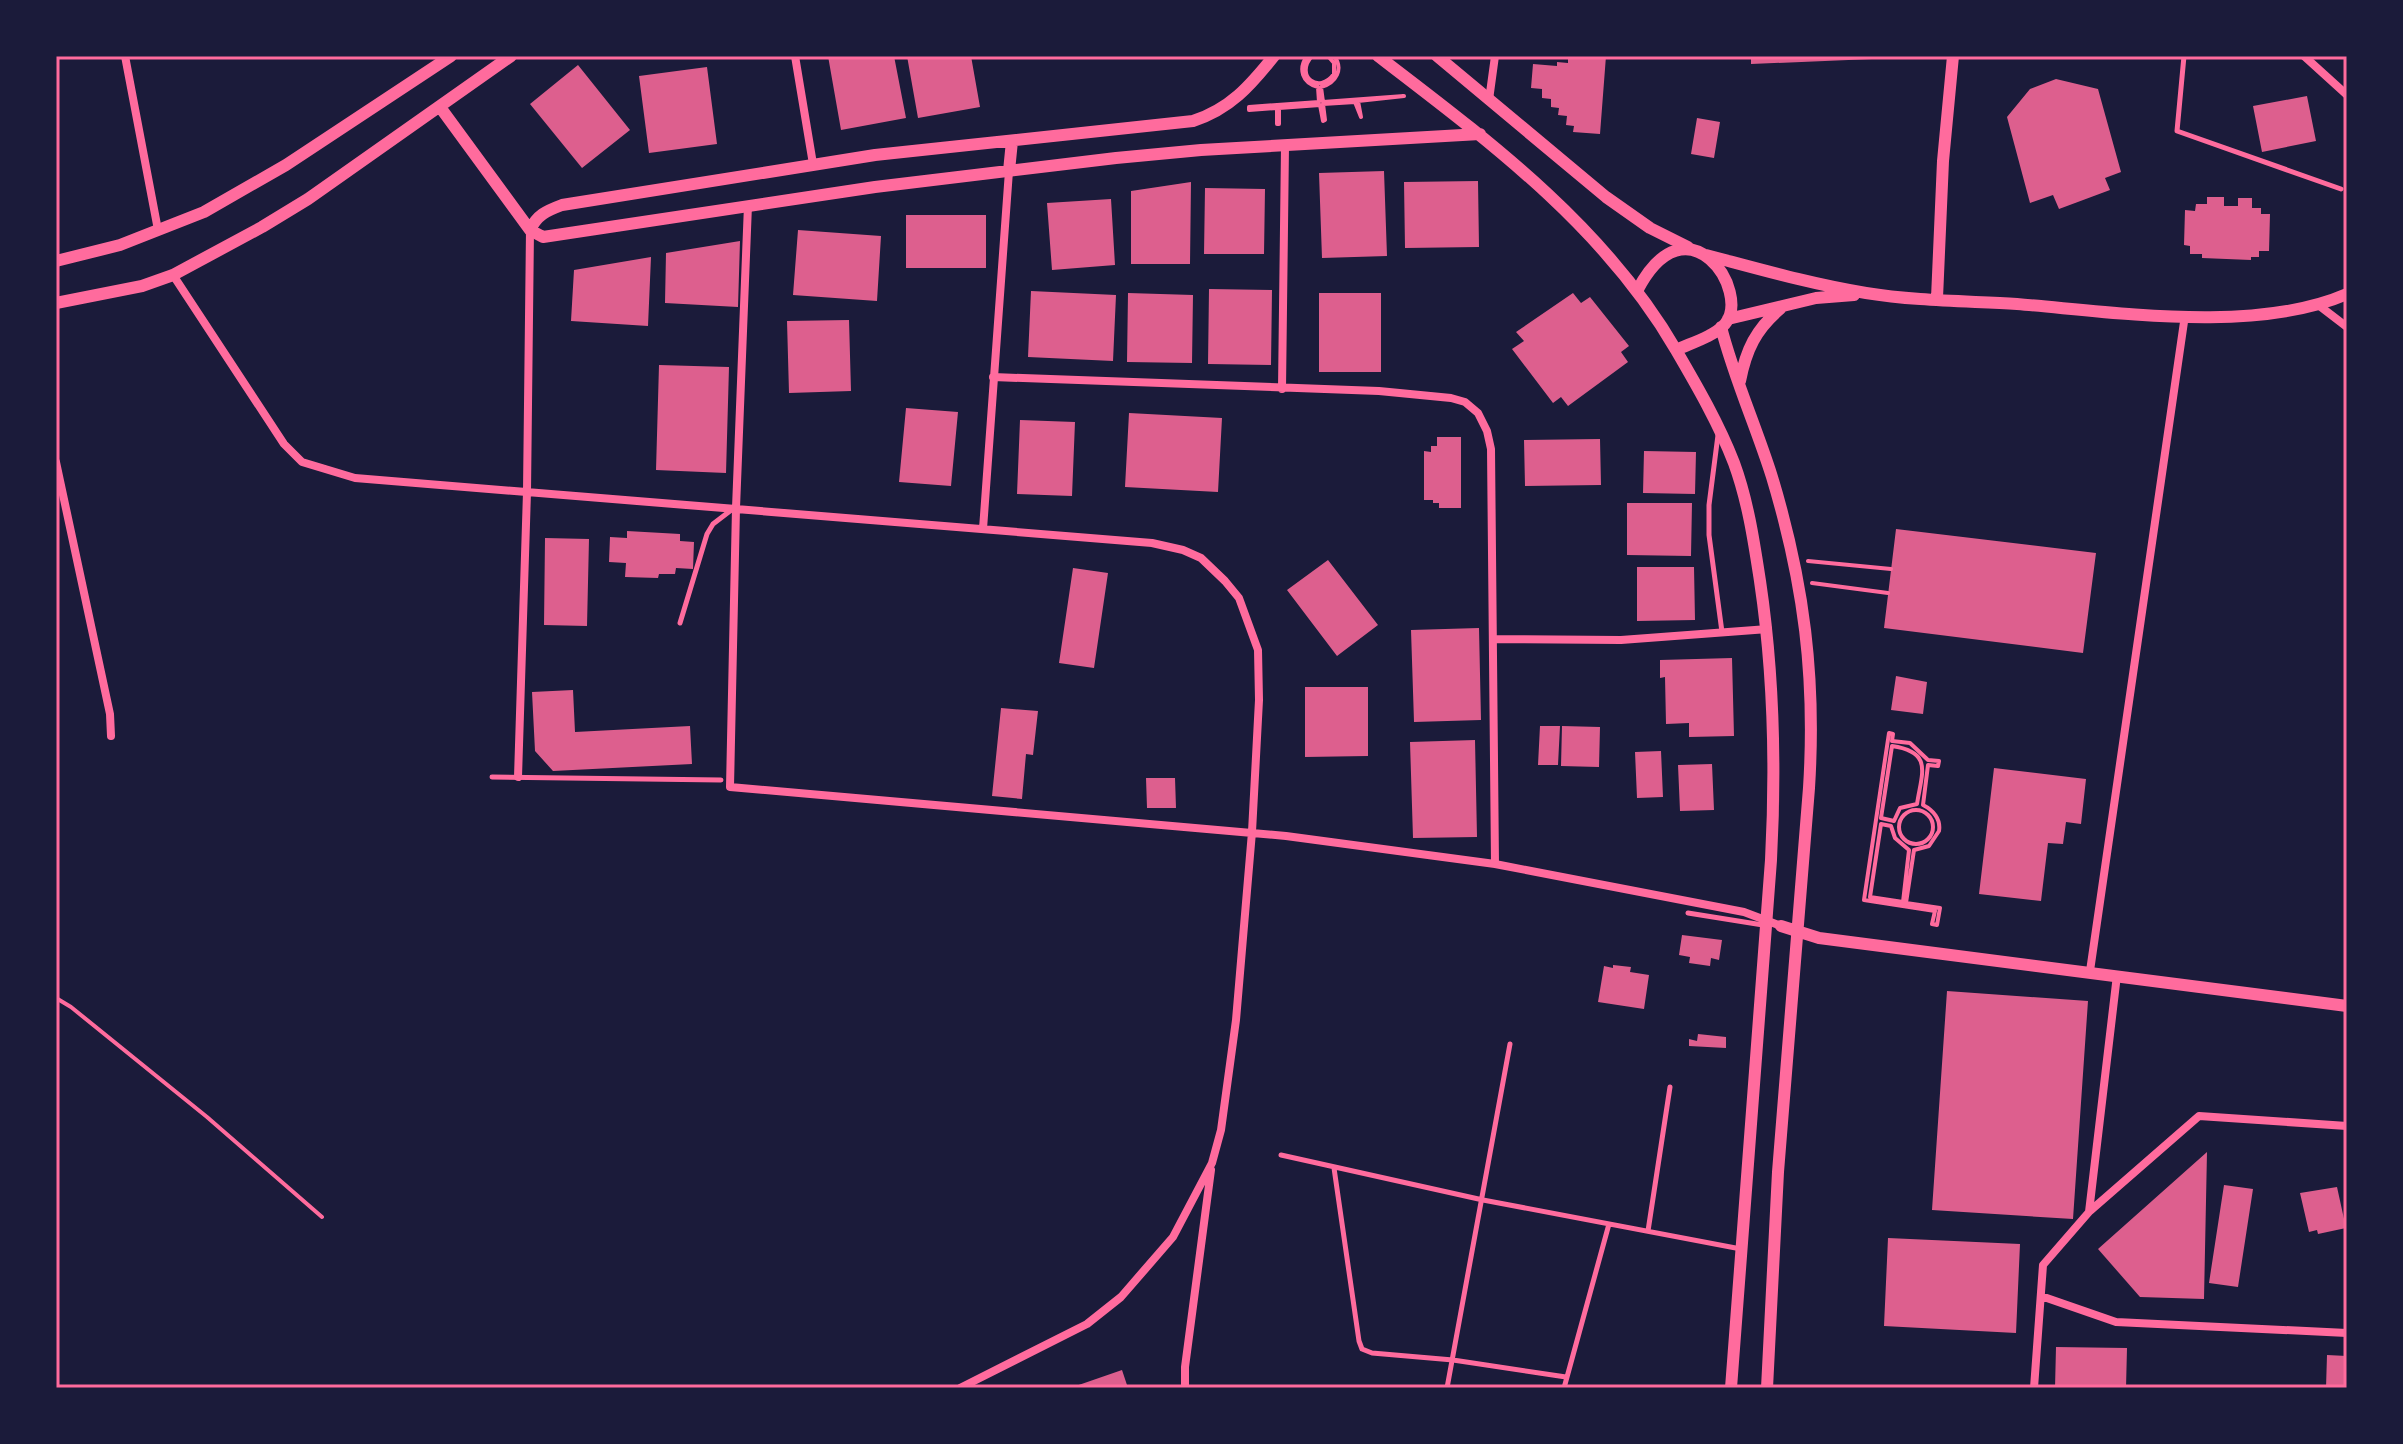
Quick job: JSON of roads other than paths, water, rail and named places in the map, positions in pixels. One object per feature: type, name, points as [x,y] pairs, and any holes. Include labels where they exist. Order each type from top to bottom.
[{"type":"street","points":[[125,56],[158,230]]},
{"type":"street","points":[[56,261],[120,245],[204,212],[286,165],[451,56]]},
{"type":"street","points":[[56,303],[142,286],[173,275],[262,227],[308,199],[511,56]]},
{"type":"street","points":[[795,56],[813,164]]},
{"type":"street","points":[[518,777],[527,492],[530,230],[536,219],[562,205],[813,164],[1193,121],[1213,115],[1232,103],[1274,56]]},
{"type":"street","points":[[1378,56],[1480,134],[1579,224],[1613,260],[1657,318],[1676,350],[1719,430],[1742,489],[1768,629],[1774,694],[1775,789],[1731,1388]]},
{"type":"street","points":[[1437,56],[1606,197],[1650,228],[1706,255],[1799,280],[1868,293],[2185,315],[2263,313],[2317,304],[2347,294]]},
{"type":"street","points":[[1489,100],[1495,56]]},
{"type":"street","points":[[1937,298],[1943,161],[1953,56]]},
{"type":"street","points":[[2304,56],[2347,95]]},
{"type":"street","points":[[440,107],[530,230],[543,237],[748,205],[1009,171],[1201,150],[1480,134]]},
{"type":"street","points":[[983,529],[1012,141]]},
{"type":"street","points":[[1282,389],[1285,146]]},
{"type":"street","points":[[748,205],[736,508],[730,787],[1252,832],[1495,864],[1744,912],[1764,922],[1819,938],[2347,1006]]},
{"type":"street","points":[[1637,291],[1654,263],[1665,254],[1691,249]]},
{"type":"street","points":[[1706,255],[1727,283],[1730,305],[1724,323],[1739,384],[1771,475],[1798,581],[1808,640],[1812,732],[1778,1172],[1767,1388]]},
{"type":"street","points":[[173,275],[284,444],[302,462],[355,478],[1152,543],[1201,558],[1225,581],[1239,598],[1258,650],[1259,700],[1252,832],[1236,1020],[1221,1130],[1212,1163],[1185,1388]]},
{"type":"street","points":[[1676,350],[1724,323],[1786,304],[1868,293]]},
{"type":"street","points":[[1739,384],[1750,343],[1766,320],[1786,304]]},
{"type":"street","points":[[2317,304],[2347,327]]},
{"type":"street","points":[[2090,971],[2185,315]]},
{"type":"street","points":[[993,377],[1379,391],[1451,398],[1465,402],[1478,413],[1491,449],[1495,864]]},
{"type":"street","points":[[56,462],[110,714],[111,736]]},
{"type":"street","points":[[1493,639],[1621,640],[1768,629]]},
{"type":"street","points":[[2089,1212],[2117,975]]},
{"type":"street","points":[[2034,1388],[2043,1265],[2089,1212],[2199,1116],[2347,1126]]},
{"type":"street","points":[[960,1388],[1087,1324],[1121,1297],[1173,1237],[1212,1163]]},
{"type":"street","points":[[2041,1296],[2116,1322],[2347,1333]]},
{"type":"lane","points":[[2184,56],[2177,131],[2341,189]]},
{"type":"lane","points":[[1719,430],[1710,491],[1709,535],[1723,634]]},
{"type":"lane","points":[[680,623],[707,534],[720,516],[736,508]]},
{"type":"lane","points":[[492,777],[721,780]]},
{"type":"lane","points":[[1688,913],[1764,922]]},
{"type":"lane","points":[[1447,1388],[1510,1044]]},
{"type":"lane","points":[[1648,1231],[1670,1087]]},
{"type":"lane","points":[[1281,1155],[1483,1200],[1741,1249]]},
{"type":"lane","points":[[1334,1168],[1341,1231],[1362,1349],[1372,1353],[1453,1360],[1566,1377]]},
{"type":"lane","points":[[1564,1388],[1609,1224]]}]
